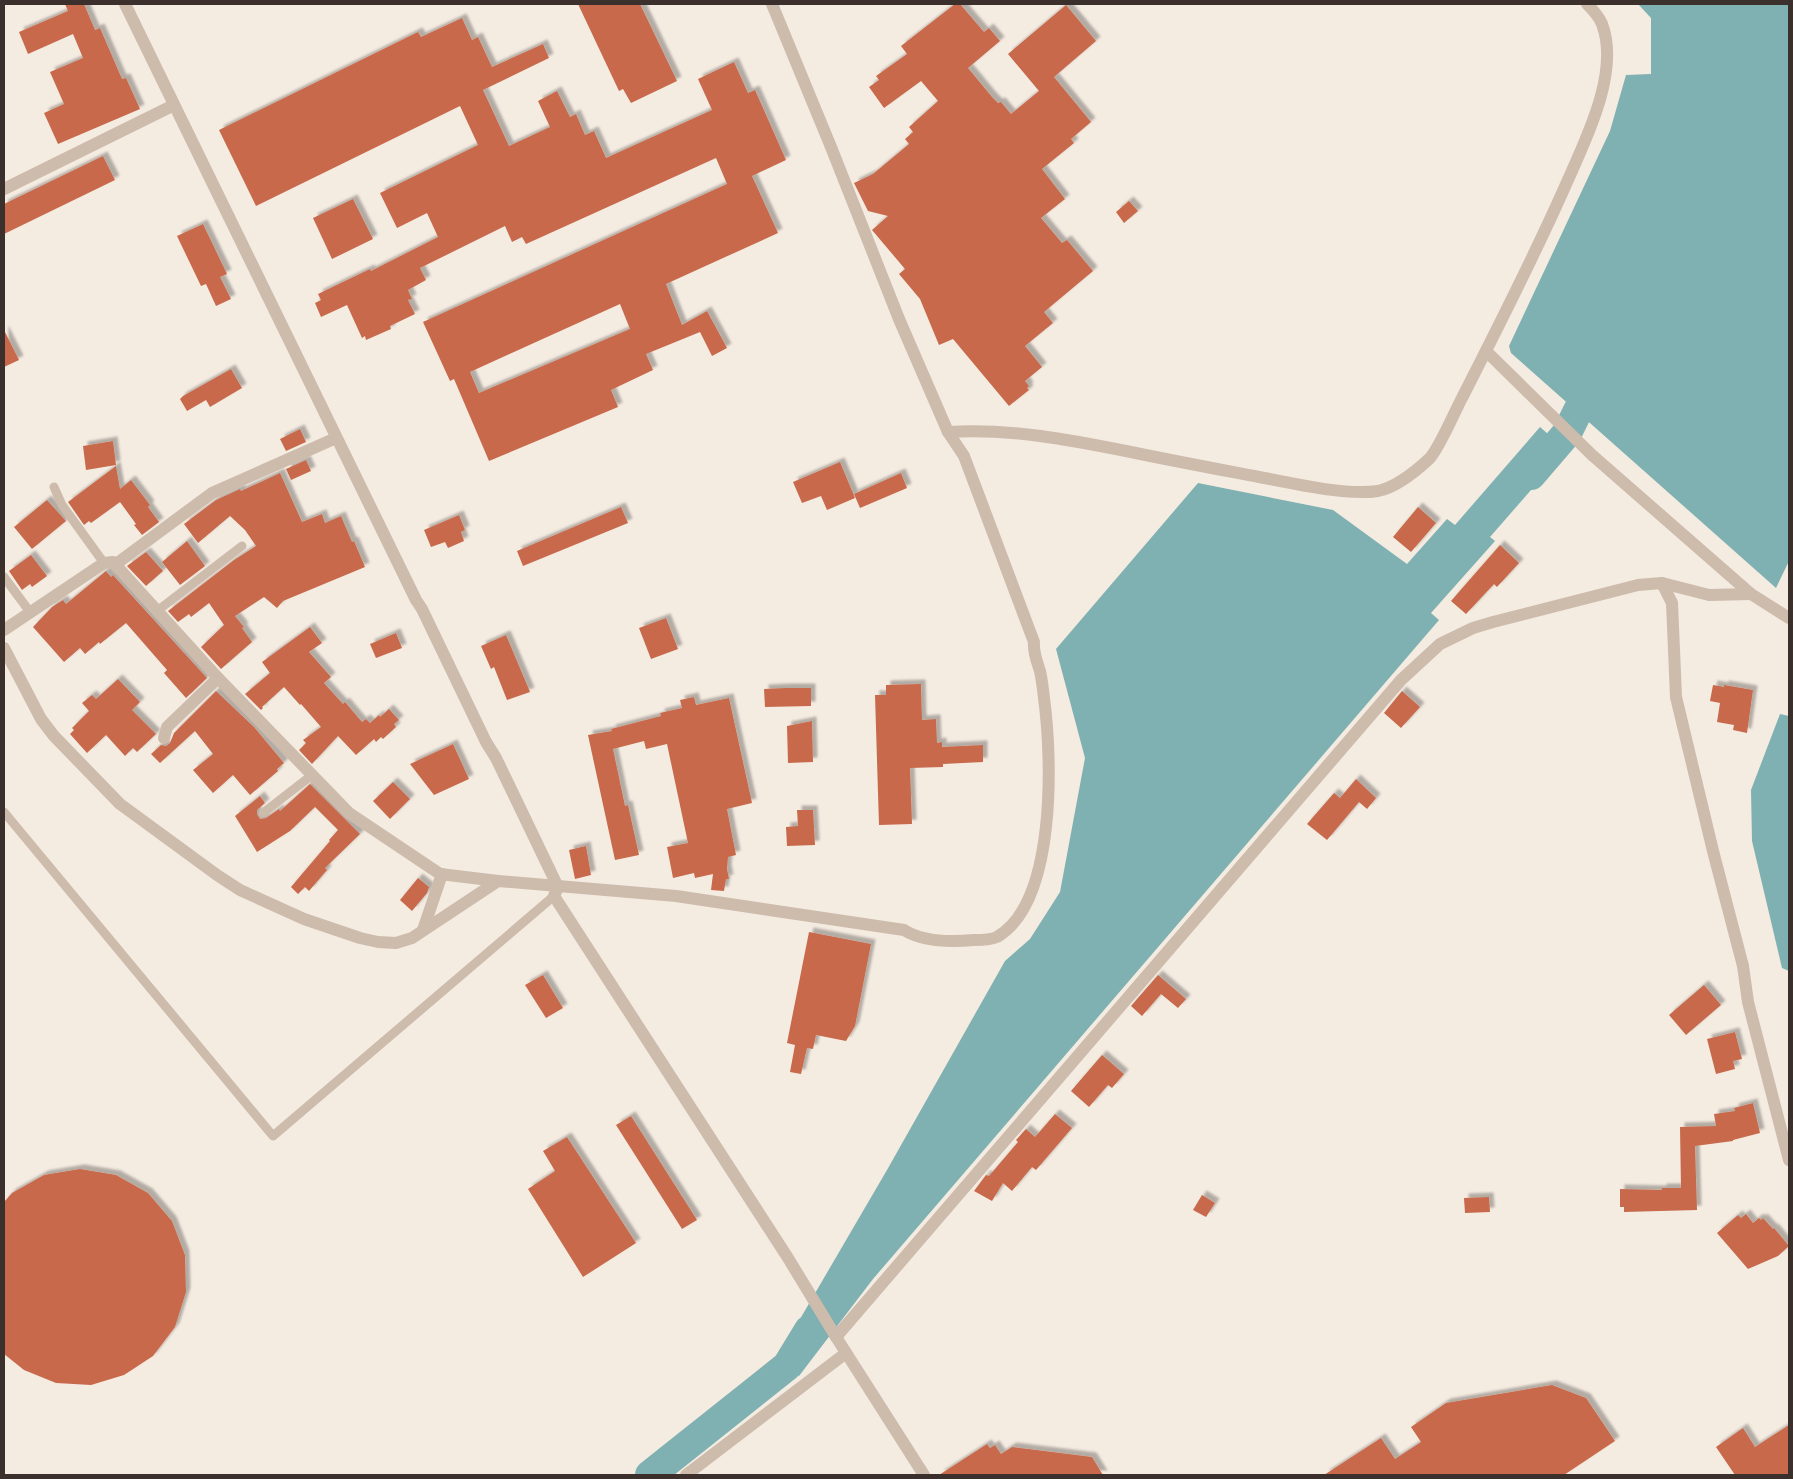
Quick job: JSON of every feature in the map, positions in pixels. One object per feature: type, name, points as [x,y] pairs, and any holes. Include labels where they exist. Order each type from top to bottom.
[{"type":"street","points":[[125,4],[336,438],[486,742],[496,758],[556,892],[924,1475]]},
{"type":"street","points":[[110,564],[349,813],[442,874],[498,881],[556,892],[676,896],[904,930],[911,935],[935,939],[963,942],[995,938],[1017,918],[1029,900],[1039,862],[1048,813],[1050,776],[1044,695],[1041,674],[1033,648],[1034,642],[964,456],[948,432],[899,319],[772,4]]},
{"type":"street","points":[[948,432],[980,430],[1040,436],[1301,484],[1362,492],[1393,487],[1431,457],[1486,351],[1585,144],[1599,104],[1605,75],[1606,38],[1601,21],[1587,4]]},
{"type":"street","points":[[4,189],[174,105]]},
{"type":"street","points":[[1486,351],[1592,455],[1751,594],[1788,614]]},
{"type":"street","points":[[4,630],[30,612],[110,564],[212,493],[336,438]]},
{"type":"street","points":[[835,1335],[1401,680],[1440,644],[1486,624],[1638,585],[1662,583],[1709,595],[1751,594]]},
{"type":"street","points":[[1662,583],[1672,602],[1676,697],[1708,832],[1743,966],[1748,1002],[1789,1160]]},
{"type":"street","points":[[4,648],[41,719],[54,736],[120,804],[240,890],[304,919],[360,938],[396,943],[412,938],[498,881]]},
{"type":"street","points":[[164,738],[167,727],[218,678]]},
{"type":"street","points":[[423,930],[442,874]]},
{"type":"street","points":[[686,1475],[846,1354]]},
{"type":"lane","points":[[54,487],[62,505],[110,564]]},
{"type":"lane","points":[[157,611],[242,546]]},
{"type":"lane","points":[[4,577],[30,612]]},
{"type":"lane","points":[[263,813],[312,775]]},
{"type":"lane","points":[[4,812],[273,1136],[556,892]]},
{"type":"water","points":[[1638,4],[1789,4],[1789,561],[1776,588],[1511,353],[1509,346],[1610,131],[1626,75],[1651,74],[1651,18]]},
{"type":"water","points":[[1540,427],[1566,450],[1490,537],[1495,541],[1431,613],[1439,620],[873,1279],[799,1376],[777,1355],[786,1343],[887,1170],[1005,961],[1030,939],[1060,892],[1085,758],[1056,649],[1198,483],[1333,510],[1407,564],[1447,519],[1455,525]]},
{"type":"water","points":[[1780,714],[1789,716],[1789,971],[1782,968],[1752,841],[1751,790]]},
{"type":"building","points":[[65,4],[84,4],[95,30],[100,28],[122,79],[126,78],[140,109],[58,144],[44,113],[64,104],[50,72],[83,58],[73,34],[28,54],[19,32],[68,11]]},
{"type":"building","points":[[578,4],[640,4],[677,81],[631,103],[623,89],[619,91]]},
{"type":"building","points":[[955,4],[960,4],[984,32],[989,28],[1000,41],[968,68],[992,97],[998,103],[1001,102],[1011,114],[1039,91],[1008,54],[1066,5],[1096,41],[1054,77],[1091,122],[1071,139],[1074,143],[1042,169],[1065,199],[1041,218],[1062,243],[1067,240],[1093,271],[1044,312],[1053,323],[1025,346],[1042,367],[1025,381],[1029,386],[1027,388],[1029,390],[1009,406],[953,339],[939,345],[920,299],[899,274],[905,269],[872,230],[888,216],[868,211],[854,183],[873,174],[909,144],[905,139],[913,132],[909,127],[938,101],[921,81],[884,108],[869,87],[879,80],[876,76],[907,54],[901,46]]},
{"type":"building","points":[[462,18],[472,40],[478,37],[492,67],[543,44],[549,58],[483,90],[509,146],[550,127],[538,101],[557,91],[570,117],[576,114],[585,135],[594,131],[606,158],[712,110],[698,79],[734,62],[748,93],[755,90],[786,160],[752,176],[778,233],[666,284],[682,325],[707,311],[727,348],[712,356],[700,332],[646,354],[653,370],[611,390],[618,407],[489,461],[454,379],[450,381],[423,322],[727,184],[716,158],[526,244],[522,237],[512,242],[505,226],[420,268],[426,280],[408,290],[412,299],[408,300],[415,314],[390,326],[391,329],[366,340],[365,336],[362,338],[347,305],[321,317],[315,303],[321,300],[318,294],[370,269],[371,271],[438,237],[427,213],[397,228],[380,193],[478,145],[460,106],[256,206],[219,130],[418,32],[421,37]],"holes":[[[620,304],[630,329],[479,393],[470,372]]]},
{"type":"building","points":[[103,156],[115,180],[4,234],[4,204]]},
{"type":"building","points":[[353,199],[373,239],[332,259],[313,218]]},
{"type":"building","points":[[1129,201],[1138,211],[1124,223],[1116,212]]},
{"type":"building","points":[[203,224],[227,274],[220,277],[231,299],[216,306],[206,284],[201,286],[177,236]]},
{"type":"building","points":[[4,330],[19,360],[4,367]]},
{"type":"building","points":[[231,369],[242,388],[210,407],[206,400],[187,411],[180,399],[183,396]]},
{"type":"building","points":[[300,429],[306,442],[286,451],[280,439]]},
{"type":"building","points":[[113,441],[116,465],[86,470],[83,446]]},
{"type":"building","points":[[306,460],[311,471],[291,480],[286,469]]},
{"type":"building","points":[[840,462],[855,498],[827,510],[821,496],[802,503],[793,482]]},
{"type":"building","points":[[116,466],[120,489],[131,480],[150,505],[148,507],[159,522],[142,535],[120,502],[91,523],[89,521],[84,525],[68,502]]},
{"type":"building","points":[[280,473],[302,522],[322,514],[325,523],[341,516],[365,567],[283,601],[277,608],[264,597],[235,616],[244,627],[242,628],[252,642],[221,669],[201,647],[224,625],[209,603],[191,617],[189,614],[178,622],[168,611],[234,560],[256,546],[245,530],[230,516],[198,543],[184,524],[216,500]]},
{"type":"building","points":[[901,473],[907,488],[860,508],[854,494]]},
{"type":"building","points":[[47,500],[66,521],[32,549],[14,527]]},
{"type":"building","points":[[621,507],[628,523],[523,566],[517,551]]},
{"type":"building","points":[[1418,507],[1436,523],[1411,552],[1393,537]]},
{"type":"building","points":[[459,515],[465,530],[461,532],[464,541],[448,548],[445,542],[431,547],[424,530]]},
{"type":"building","points":[[187,541],[205,566],[180,585],[162,562]]},
{"type":"building","points":[[1500,545],[1519,563],[1497,587],[1494,584],[1466,614],[1451,601]]},
{"type":"building","points":[[146,552],[163,571],[146,586],[127,566]]},
{"type":"building","points":[[31,555],[47,576],[32,587],[30,584],[22,590],[9,571]]},
{"type":"building","points":[[106,571],[111,577],[113,575],[207,678],[186,698],[164,673],[167,670],[126,623],[85,654],[80,648],[64,662],[33,627],[52,607],[63,600],[66,604]]},
{"type":"building","points":[[666,618],[678,649],[651,659],[639,628]]},
{"type":"building","points":[[310,627],[322,643],[309,652],[331,677],[324,683],[343,704],[345,702],[362,722],[366,719],[370,723],[389,709],[399,720],[394,724],[396,727],[383,739],[381,737],[376,742],[374,739],[356,755],[338,736],[312,764],[299,750],[306,743],[303,740],[321,727],[301,704],[284,687],[261,710],[245,694],[270,673],[262,662]]},
{"type":"building","points":[[396,633],[402,648],[376,658],[370,644]]},
{"type":"building","points":[[506,635],[530,692],[507,700],[494,667],[491,669],[481,646]]},
{"type":"building","points":[[118,679],[140,702],[132,710],[156,734],[137,752],[133,748],[125,756],[106,735],[87,753],[70,734],[74,730],[72,728],[89,711],[82,703],[92,695],[96,699]]},
{"type":"building","points":[[921,684],[922,720],[936,719],[937,743],[942,742],[942,747],[983,745],[983,762],[943,764],[943,767],[910,768],[912,824],[879,825],[875,695],[886,695],[886,685]]},
{"type":"building","points":[[1713,685],[1753,690],[1747,733],[1733,730],[1734,725],[1717,722],[1720,703],[1710,701]]},
{"type":"building","points":[[811,688],[811,706],[765,707],[764,689]]},
{"type":"building","points":[[216,691],[254,727],[284,763],[277,769],[278,771],[250,795],[233,775],[213,793],[193,770],[213,754],[195,731],[160,763],[151,754],[161,745],[166,746],[170,743],[174,733]]},
{"type":"building","points":[[1402,691],[1420,707],[1401,728],[1384,713]]},
{"type":"building","points":[[694,697],[696,705],[729,698],[752,803],[727,809],[736,855],[728,857],[727,869],[729,879],[726,879],[724,891],[711,890],[713,874],[695,878],[694,873],[673,878],[667,847],[688,843],[667,744],[646,749],[644,741],[613,749],[625,806],[628,805],[639,855],[615,860],[588,735],[612,731],[611,729],[661,716],[660,713],[682,708],[680,700]]},
{"type":"building","points":[[812,721],[813,762],[788,763],[787,726]]},
{"type":"building","points":[[453,744],[469,779],[434,795],[410,764]]},
{"type":"building","points":[[1356,779],[1376,798],[1367,809],[1359,802],[1327,840],[1307,824],[1334,793],[1340,798]]},
{"type":"building","points":[[393,782],[410,799],[390,819],[373,801]]},
{"type":"building","points":[[310,784],[360,834],[325,868],[327,870],[309,891],[305,887],[298,894],[291,887],[338,830],[315,807],[290,831],[257,852],[235,816],[260,796],[265,803],[257,810],[257,814],[260,819],[266,818],[279,809],[280,811]]},
{"type":"building","points":[[797,810],[813,810],[815,845],[787,846],[786,827],[798,826]]},
{"type":"building","points":[[586,846],[591,875],[575,879],[569,850]]},
{"type":"building","points":[[418,878],[429,887],[427,893],[412,911],[400,900]]},
{"type":"building","points":[[809,932],[871,944],[855,1026],[846,1041],[816,1035],[813,1049],[807,1048],[801,1074],[790,1072],[795,1045],[787,1043]]},
{"type":"building","points":[[543,975],[563,1008],[546,1018],[525,985]]},
{"type":"building","points":[[1158,975],[1186,999],[1178,1008],[1161,994],[1142,1016],[1131,1006]]},
{"type":"building","points":[[1704,985],[1721,1005],[1686,1035],[1669,1015]]},
{"type":"building","points":[[1735,1032],[1742,1059],[1733,1061],[1735,1069],[1716,1074],[1707,1039]]},
{"type":"building","points":[[1102,1055],[1124,1074],[1112,1088],[1108,1085],[1089,1107],[1071,1091]]},
{"type":"building","points":[[1753,1103],[1760,1133],[1733,1141],[1695,1146],[1697,1210],[1624,1212],[1624,1207],[1620,1207],[1620,1189],[1662,1190],[1662,1188],[1681,1188],[1680,1127],[1716,1126],[1714,1114],[1735,1111],[1734,1108]]},
{"type":"building","points":[[1055,1114],[1072,1128],[1036,1170],[1032,1167],[1012,1191],[1003,1183],[992,1201],[974,1191],[986,1175],[989,1176],[1018,1142],[1016,1140],[1026,1129],[1035,1137]]},
{"type":"building","points":[[631,1116],[697,1220],[682,1229],[616,1125]]},
{"type":"building","points":[[567,1137],[636,1243],[583,1277],[528,1189],[555,1171],[543,1151]]},
{"type":"building","points":[[80,1169],[116,1175],[148,1193],[172,1221],[185,1255],[186,1292],[175,1327],[153,1356],[124,1375],[91,1385],[56,1383],[24,1370],[4,1354],[4,1202],[12,1193],[44,1175]]},
{"type":"building","points":[[1202,1195],[1215,1203],[1206,1217],[1193,1210]]},
{"type":"building","points":[[1489,1197],[1490,1212],[1465,1213],[1464,1198]]},
{"type":"building","points":[[1746,1214],[1753,1223],[1759,1218],[1761,1220],[1763,1218],[1789,1246],[1778,1256],[1748,1269],[1717,1233],[1738,1215],[1741,1218]]},
{"type":"building","points":[[1552,1385],[1586,1398],[1615,1441],[1564,1475],[1324,1475],[1381,1438],[1395,1459],[1421,1442],[1411,1427],[1446,1403]]},
{"type":"building","points":[[1789,1425],[1789,1475],[1735,1475],[1716,1447],[1743,1428],[1755,1447]]},
{"type":"building","points":[[987,1444],[990,1448],[995,1445],[1001,1454],[1012,1447],[1092,1457],[1103,1475],[939,1475]]},
{"type":"waterway","points":[[1531,475],[1567,433],[1595,376]]},
{"type":"waterway","points":[[650,1475],[787,1366],[809,1330]]}]
